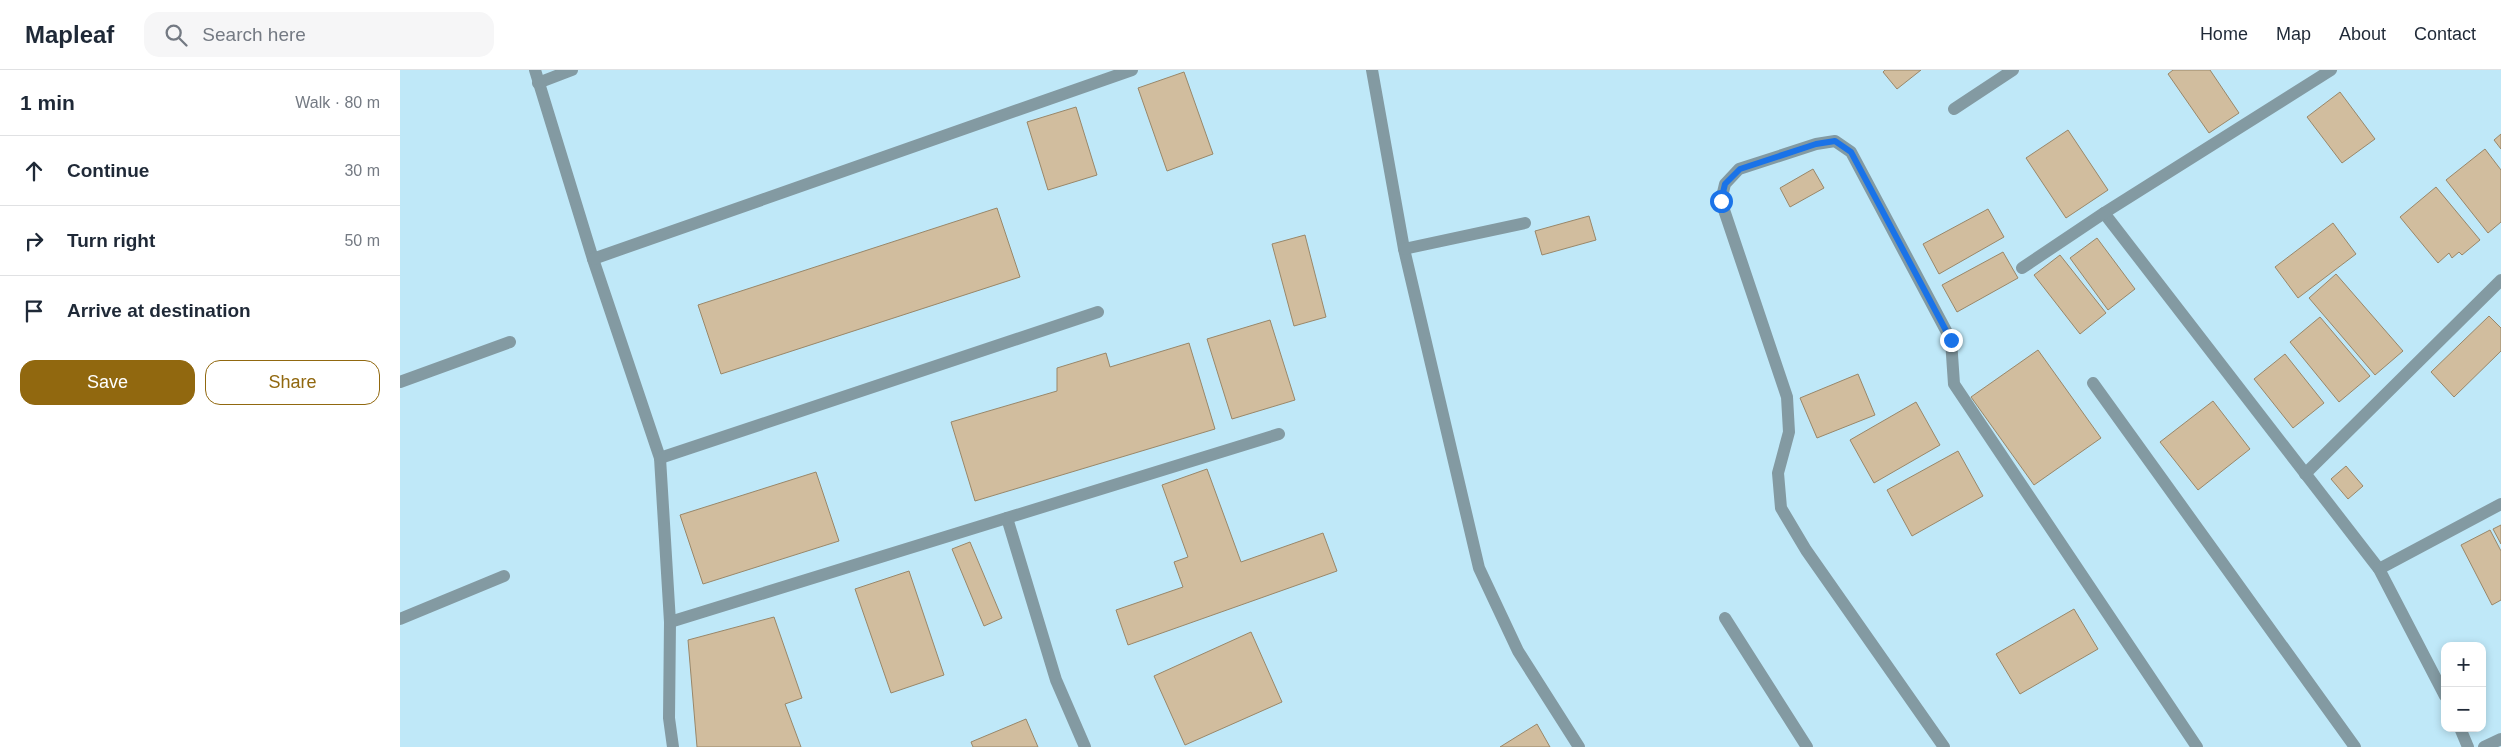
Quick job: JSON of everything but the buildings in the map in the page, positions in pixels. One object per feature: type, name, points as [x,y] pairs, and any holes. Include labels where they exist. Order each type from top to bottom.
[{"type":"street","points":[[534,70],[593,259],[660,458],[670,622],[669,718],[672,747]]},
{"type":"street","points":[[538,83],[572,70]]},
{"type":"street","points":[[593,259],[1132,70]]},
{"type":"street","points":[[1372,70],[1404,249],[1480,568],[1518,650],[1579,747]]},
{"type":"street","points":[[1954,109],[2013,70]]},
{"type":"street","points":[[2022,268],[2104,213],[2332,70]]},
{"type":"street","points":[[1944,747],[1806,550],[1780,508],[1778,473],[1789,432],[1787,397],[1721,201],[1725,184],[1740,169],[1816,144],[1835,141],[1851,152],[1951,340],[1954,384],[2197,747]]},
{"type":"street","points":[[2104,213],[2379,569],[2441,688]]},
{"type":"street","points":[[1404,249],[1525,223]]},
{"type":"street","points":[[2305,474],[2501,280]]},
{"type":"street","points":[[660,458],[1098,312]]},
{"type":"street","points":[[400,382],[510,342]]},
{"type":"street","points":[[2093,384],[2355,747]]},
{"type":"street","points":[[670,622],[1279,434]]},
{"type":"street","points":[[2379,569],[2501,504]]},
{"type":"street","points":[[1007,518],[1056,680],[1085,747]]},
{"type":"street","points":[[400,619],[504,576]]},
{"type":"street","points":[[1726,618],[1807,747]]},
{"type":"street","points":[[2462,732],[2468,747]]},
{"type":"street","points":[[2484,747],[2501,739]]},
{"type":"route","points":[[1721,201],[1725,184],[1740,169],[1816,144],[1835,141],[1851,152],[1951,340]]}]
